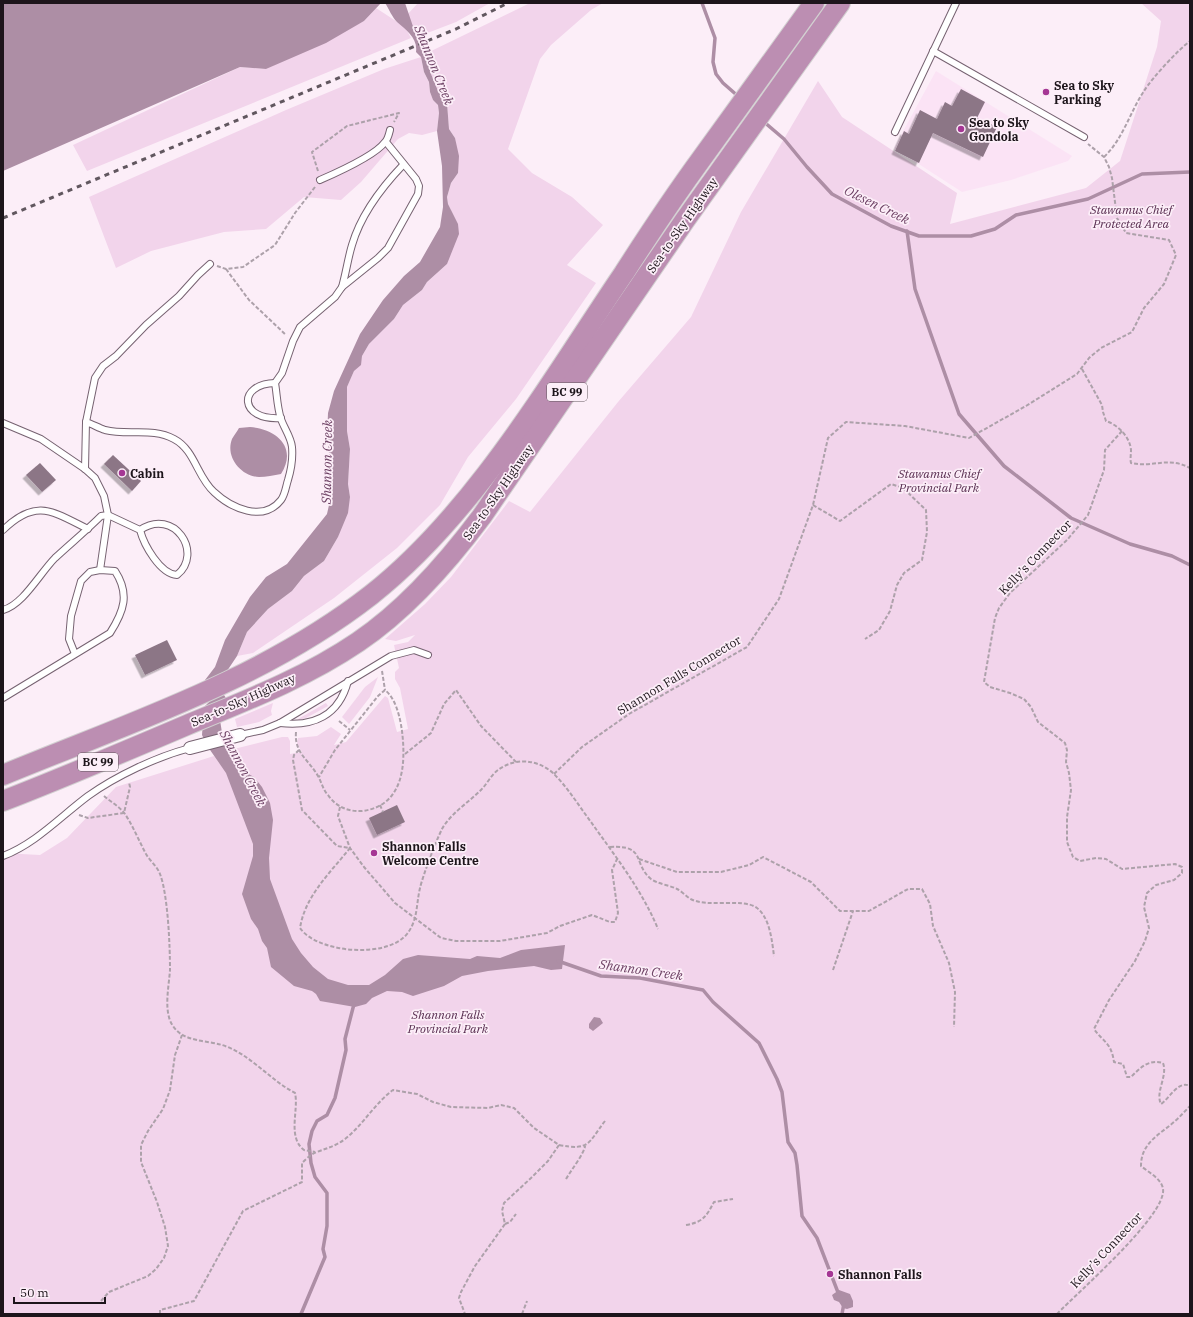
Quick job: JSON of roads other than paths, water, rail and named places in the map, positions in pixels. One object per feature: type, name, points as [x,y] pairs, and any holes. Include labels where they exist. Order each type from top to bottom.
[{"type":"highway","name":"Sea-to-Sky Highway","points":[[3,775],[158,713],[286,652],[336,620],[402,568],[440,530],[476,488],[511,440],[701,160],[814,3]]},
{"type":"highway","name":"Sea-to-Sky Highway","points":[[3,801],[228,709],[325,662],[358,642],[388,619],[428,581],[458,548],[534,442],[684,220],[840,3]]},
{"type":"highway","points":[[3,767],[50,756]]},
{"type":"street","points":[[190,748],[240,735]]},
{"type":"lane","points":[[895,132],[956,3]]},
{"type":"lane","points":[[934,51],[1084,137]]},
{"type":"lane","points":[[320,180],[337,173],[364,158],[386,142],[390,130]]},
{"type":"lane","points":[[86,422],[106,430],[154,432],[176,440],[189,453],[213,491],[227,502],[244,511],[252,512],[265,511],[274,507],[281,499],[285,491],[290,474],[292,446],[281,418],[275,383],[282,373],[293,341],[300,327],[335,297],[342,287],[388,248],[418,194],[419,186],[416,179],[386,142]]},
{"type":"lane","points":[[342,287],[352,244],[367,212],[388,181],[404,165]]},
{"type":"lane","points":[[85,469],[86,422],[95,378],[103,366],[116,356],[146,324],[179,296],[210,264]]},
{"type":"lane","points":[[275,383],[266,383],[256,388],[249,394],[247,400],[248,406],[252,412],[258,415],[271,418],[281,418]]},
{"type":"lane","points":[[3,423],[41,439],[85,469],[95,478],[104,496],[108,515],[100,570]]},
{"type":"lane","points":[[3,530],[24,514],[39,510],[61,516],[88,529]]},
{"type":"lane","points":[[3,610],[11,607],[21,598],[54,559],[101,516],[108,515],[140,530]]},
{"type":"lane","points":[[162,523],[172,527],[181,536],[187,546],[188,555],[182,571],[177,575],[171,574],[164,570],[143,542],[140,530],[148,524],[162,523]]},
{"type":"lane","points":[[3,698],[76,654],[110,633],[121,616],[124,596],[121,580],[115,571],[100,570],[90,572],[81,581],[71,616],[68,639],[76,654]]},
{"type":"lane","points":[[240,735],[263,730],[280,723],[348,681],[380,663],[407,651],[414,650],[428,655]]},
{"type":"lane","points":[[280,723],[297,725],[316,720],[333,710],[346,690],[348,681]]},
{"type":"lane","points":[[3,856],[38,836],[97,790],[126,774],[172,753],[190,748]]},
{"type":"waterway","name":"Olesen Creek","points":[[702,3],[715,38],[713,62],[716,74],[723,83],[739,97]]},
{"type":"waterway","name":"Olesen Creek","points":[[763,121],[784,139],[832,194],[891,226],[919,236],[971,236],[995,229],[1016,215],[1088,199],[1142,174],[1190,172]]},
{"type":"waterway","points":[[907,231],[915,289],[959,414],[1004,466],[1071,518],[1130,544],[1172,556],[1190,565]]},
{"type":"waterway","name":"Shannon Creek","points":[[558,961],[601,976],[640,978],[703,990],[713,1002],[759,1043],[782,1092],[788,1142],[795,1153],[797,1165],[802,1216],[817,1238],[839,1295]]},
{"type":"waterway","points":[[301,1314],[325,1257],[323,1249],[327,1226],[327,1193],[315,1177],[311,1163],[309,1144],[312,1131],[317,1121],[327,1115],[335,1098],[346,1050],[345,1039],[354,1004]]},
{"type":"waterway","name":"Shannon Creek","points":[[842,1314],[844,1303]]},
{"type":"railway","points":[[3,218],[456,29],[508,3]]},
{"type":"place","name":"Sea to Sky Parking","points":[[1046,92]]},
{"type":"place","name":"Sea to Sky Gondola","points":[[961,129]]},
{"type":"place","name":"Cabin","points":[[122,473]]},
{"type":"place","name":"Shannon Falls Welcome Centre","points":[[374,853]]},
{"type":"place","name":"Shannon Falls","points":[[830,1274]]},
{"type":"park label","name":"Stawamus Chief Protected Area","points":[[1131,216]]},
{"type":"park label","name":"Stawamus Chief Provincial Park","points":[[939,480]]},
{"type":"park label","name":"Shannon Falls Provincial Park","points":[[448,1021]]}]
